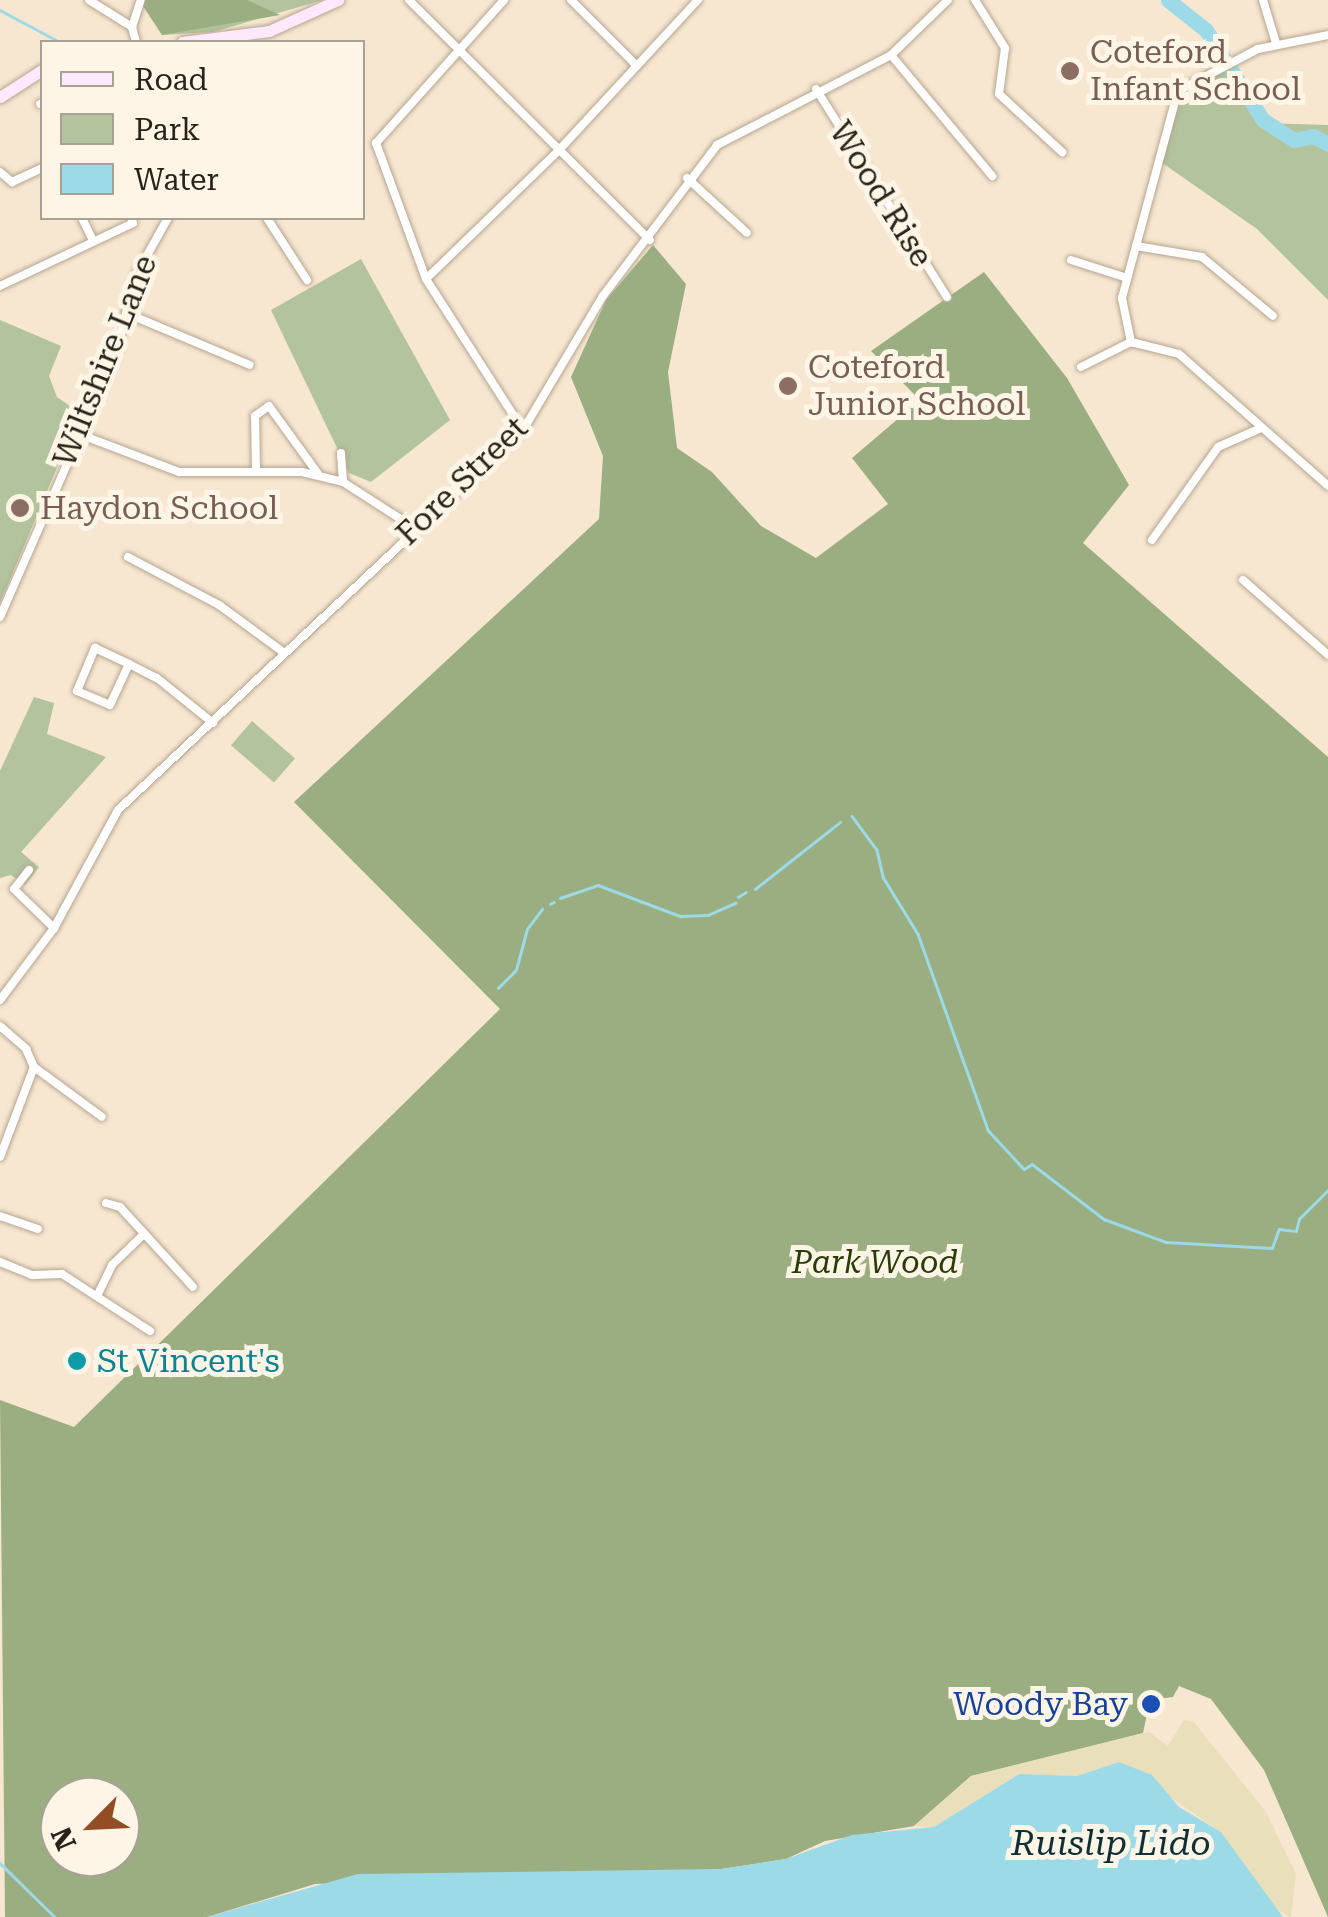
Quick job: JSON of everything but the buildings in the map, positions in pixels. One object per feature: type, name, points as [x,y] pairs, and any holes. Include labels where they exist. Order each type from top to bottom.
[{"type":"main road","points":[[222,40],[269,31],[338,0]]},
{"type":"main road","points":[[0,96],[40,71]]},
{"type":"street","points":[[90,0],[132,26]]},
{"type":"street","points":[[136,40],[132,26],[142,0]]},
{"type":"street","points":[[409,0],[650,240]]},
{"type":"street","points":[[504,0],[376,144],[426,279],[523,430]]},
{"type":"street","points":[[571,0],[637,66]]},
{"type":"street","points":[[426,279],[559,150],[698,0]]},
{"type":"street","name":"Fore Street","points":[[0,1000],[54,928],[118,810],[414,528],[523,430],[602,296],[650,240],[687,178],[718,145],[816,89],[891,56],[948,0]]},
{"type":"street","points":[[975,0],[1004,48],[1000,94],[1062,152]]},
{"type":"street","points":[[1263,0],[1276,43]]},
{"type":"street","points":[[1130,342],[1123,326],[1127,278],[1173,102],[1183,85],[1276,43],[1328,35]]},
{"type":"street","points":[[891,56],[992,176]]},
{"type":"street","name":"Wood Rise","points":[[816,89],[947,297]]},
{"type":"street","points":[[0,172],[12,182],[40,169]]},
{"type":"street","points":[[687,178],[747,233]]},
{"type":"street","points":[[83,220],[93,241]]},
{"type":"street","points":[[0,286],[132,220]]},
{"type":"street","name":"Wiltshire Lane","points":[[0,616],[79,434],[126,313],[136,275],[167,220]]},
{"type":"street","points":[[268,220],[307,280]]},
{"type":"street","points":[[1136,246],[1202,257],[1273,316]]},
{"type":"street","points":[[1071,260],[1127,278]]},
{"type":"street","points":[[126,313],[250,365]]},
{"type":"street","points":[[1081,368],[1130,342],[1179,354],[1328,486]]},
{"type":"street","points":[[256,471],[255,416],[270,406],[318,475]]},
{"type":"street","points":[[1152,540],[1218,447],[1261,428]]},
{"type":"street","points":[[79,434],[179,472],[256,471],[318,475],[343,482],[414,528]]},
{"type":"street","points":[[341,452],[343,482]]},
{"type":"street","points":[[128,557],[220,604],[283,652]]},
{"type":"street","points":[[1244,580],[1328,655]]},
{"type":"street","points":[[129,664],[110,705],[76,692],[94,648],[129,664],[212,724]]},
{"type":"street","points":[[30,870],[14,888],[54,928]]},
{"type":"street","points":[[0,1026],[26,1049],[34,1067],[102,1117]]},
{"type":"street","points":[[0,1158],[34,1067]]},
{"type":"street","points":[[106,1203],[120,1207],[194,1287]]},
{"type":"street","points":[[0,1216],[38,1229]]},
{"type":"street","points":[[98,1294],[112,1265],[144,1234]]},
{"type":"street","points":[[0,1262],[32,1275],[62,1274],[150,1331]]},
{"type":"green space","points":[[139,0],[247,0],[280,15],[162,35]]},
{"type":"green space","points":[[149,0],[323,0],[213,32],[162,35]]},
{"type":"green space","points":[[1222,64],[1257,123],[1328,125],[1328,300],[1257,229],[1158,160],[1183,85]]},
{"type":"green space","name":"Park Wood","points":[[653,245],[686,284],[668,372],[677,448],[712,472],[761,526],[816,558],[888,504],[852,458],[920,400],[871,351],[984,272],[1067,378],[1129,485],[1083,543],[1328,757],[1328,1917],[1264,1770],[1211,1699],[1179,1686],[1173,1697],[1150,1700],[1143,1733],[971,1776],[914,1826],[825,1841],[786,1859],[721,1869],[315,1884],[207,1917],[5,1917],[0,1400],[74,1427],[500,1009],[294,802],[599,519],[603,456],[571,377],[606,300]]},
{"type":"green space","points":[[361,259],[450,420],[371,482],[349,473],[271,310]]},
{"type":"green space","name":"Haydon School","points":[[0,320],[61,346],[49,376],[57,397],[80,413],[0,603]]},
{"type":"green space","points":[[34,697],[54,703],[47,734],[106,757],[21,852],[39,867],[25,885],[11,875],[0,878],[0,771]]},
{"type":"green space","points":[[252,721],[295,758],[274,783],[231,745]]},
{"type":"sand","points":[[1184,1720],[1193,1721],[1266,1812],[1296,1874],[1291,1917],[1273,1907],[1221,1832],[1119,1762],[1077,1776],[1018,1774],[934,1827],[914,1826],[971,1776],[1149,1732],[1168,1746]]},
{"type":"water","name":"Ruislip Lido","points":[[1119,1762],[1152,1775],[1179,1807],[1221,1832],[1283,1917],[207,1917],[358,1874],[721,1869],[786,1859],[852,1835],[934,1827],[1019,1774],[1077,1776]]},
{"type":"waterway","points":[[1168,0],[1206,30],[1263,120],[1294,140],[1313,136],[1328,144]]},
{"type":"waterway","points":[[0,10],[56,40]]},
{"type":"waterway","points":[[852,816],[877,850],[883,877],[918,934],[988,1130],[1024,1169],[1032,1164],[1104,1219],[1166,1242],[1272,1248],[1279,1229],[1296,1231],[1299,1219],[1328,1190]]},
{"type":"waterway","points":[[755,889],[840,822]]},
{"type":"waterway","points":[[560,898],[598,885],[680,916],[708,915],[735,903]]},
{"type":"waterway","points":[[738,897],[746,892]]},
{"type":"waterway","points":[[550,904],[554,902]]},
{"type":"waterway","points":[[498,988],[516,970],[527,929],[542,909]]},
{"type":"waterway","points":[[0,1863],[55,1917]]},
{"type":"place","name":"Coteford Infant School","points":[[1070,71]]},
{"type":"place","name":"Coteford Junior School","points":[[788,386]]},
{"type":"place","name":"Haydon School","points":[[20,508]]},
{"type":"place","name":"St Vincent's","points":[[77,1361]]},
{"type":"place","name":"Woody Bay","points":[[1151,1704]]}]
